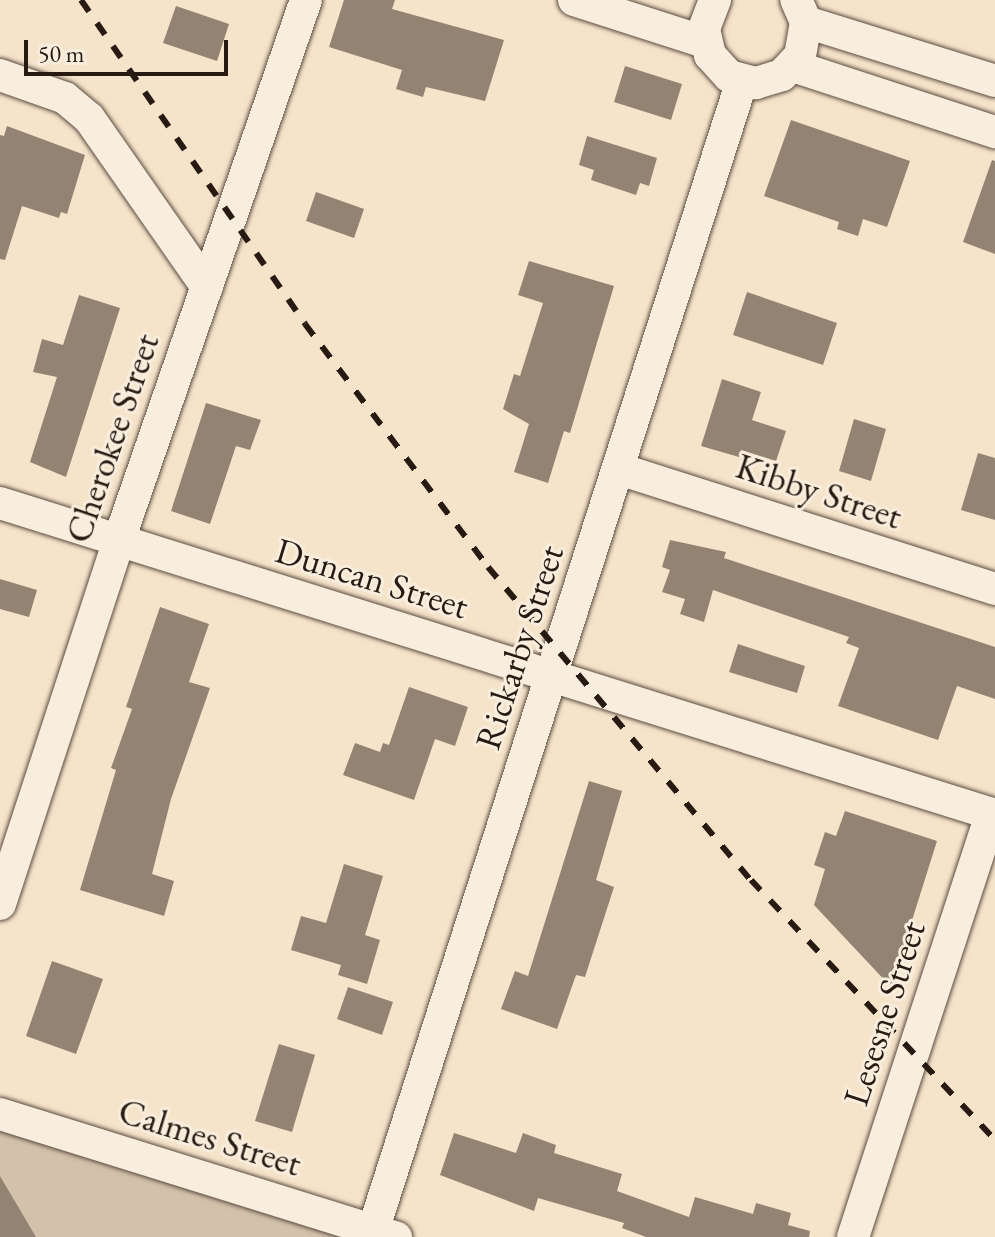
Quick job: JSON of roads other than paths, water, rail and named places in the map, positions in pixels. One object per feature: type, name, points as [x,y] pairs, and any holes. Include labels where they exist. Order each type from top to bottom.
[{"type":"street","name":"Cherokee Street","points":[[0,904],[119,540],[306,0]]},
{"type":"street","points":[[574,0],[705,42]]},
{"type":"street","points":[[715,0],[706,16],[705,42],[718,67],[742,81],[770,81],[793,66],[805,45],[801,11],[995,81]]},
{"type":"street","points":[[793,66],[995,132]]},
{"type":"street","points":[[0,75],[65,98],[89,118],[207,287]]},
{"type":"street","name":"Rickarby Street","points":[[380,1235],[552,676],[742,81]]},
{"type":"street","name":"Kibby Street","points":[[619,469],[995,589]]},
{"type":"street","name":"Duncan Street","points":[[0,503],[993,815]]},
{"type":"street","name":"Lesesne Street","points":[[853,1237],[993,815]]},
{"type":"street","name":"Calmes Street","points":[[0,1114],[380,1235]]},
{"type":"railway","points":[[81,0],[305,324],[488,567],[751,880],[995,1140]]}]
